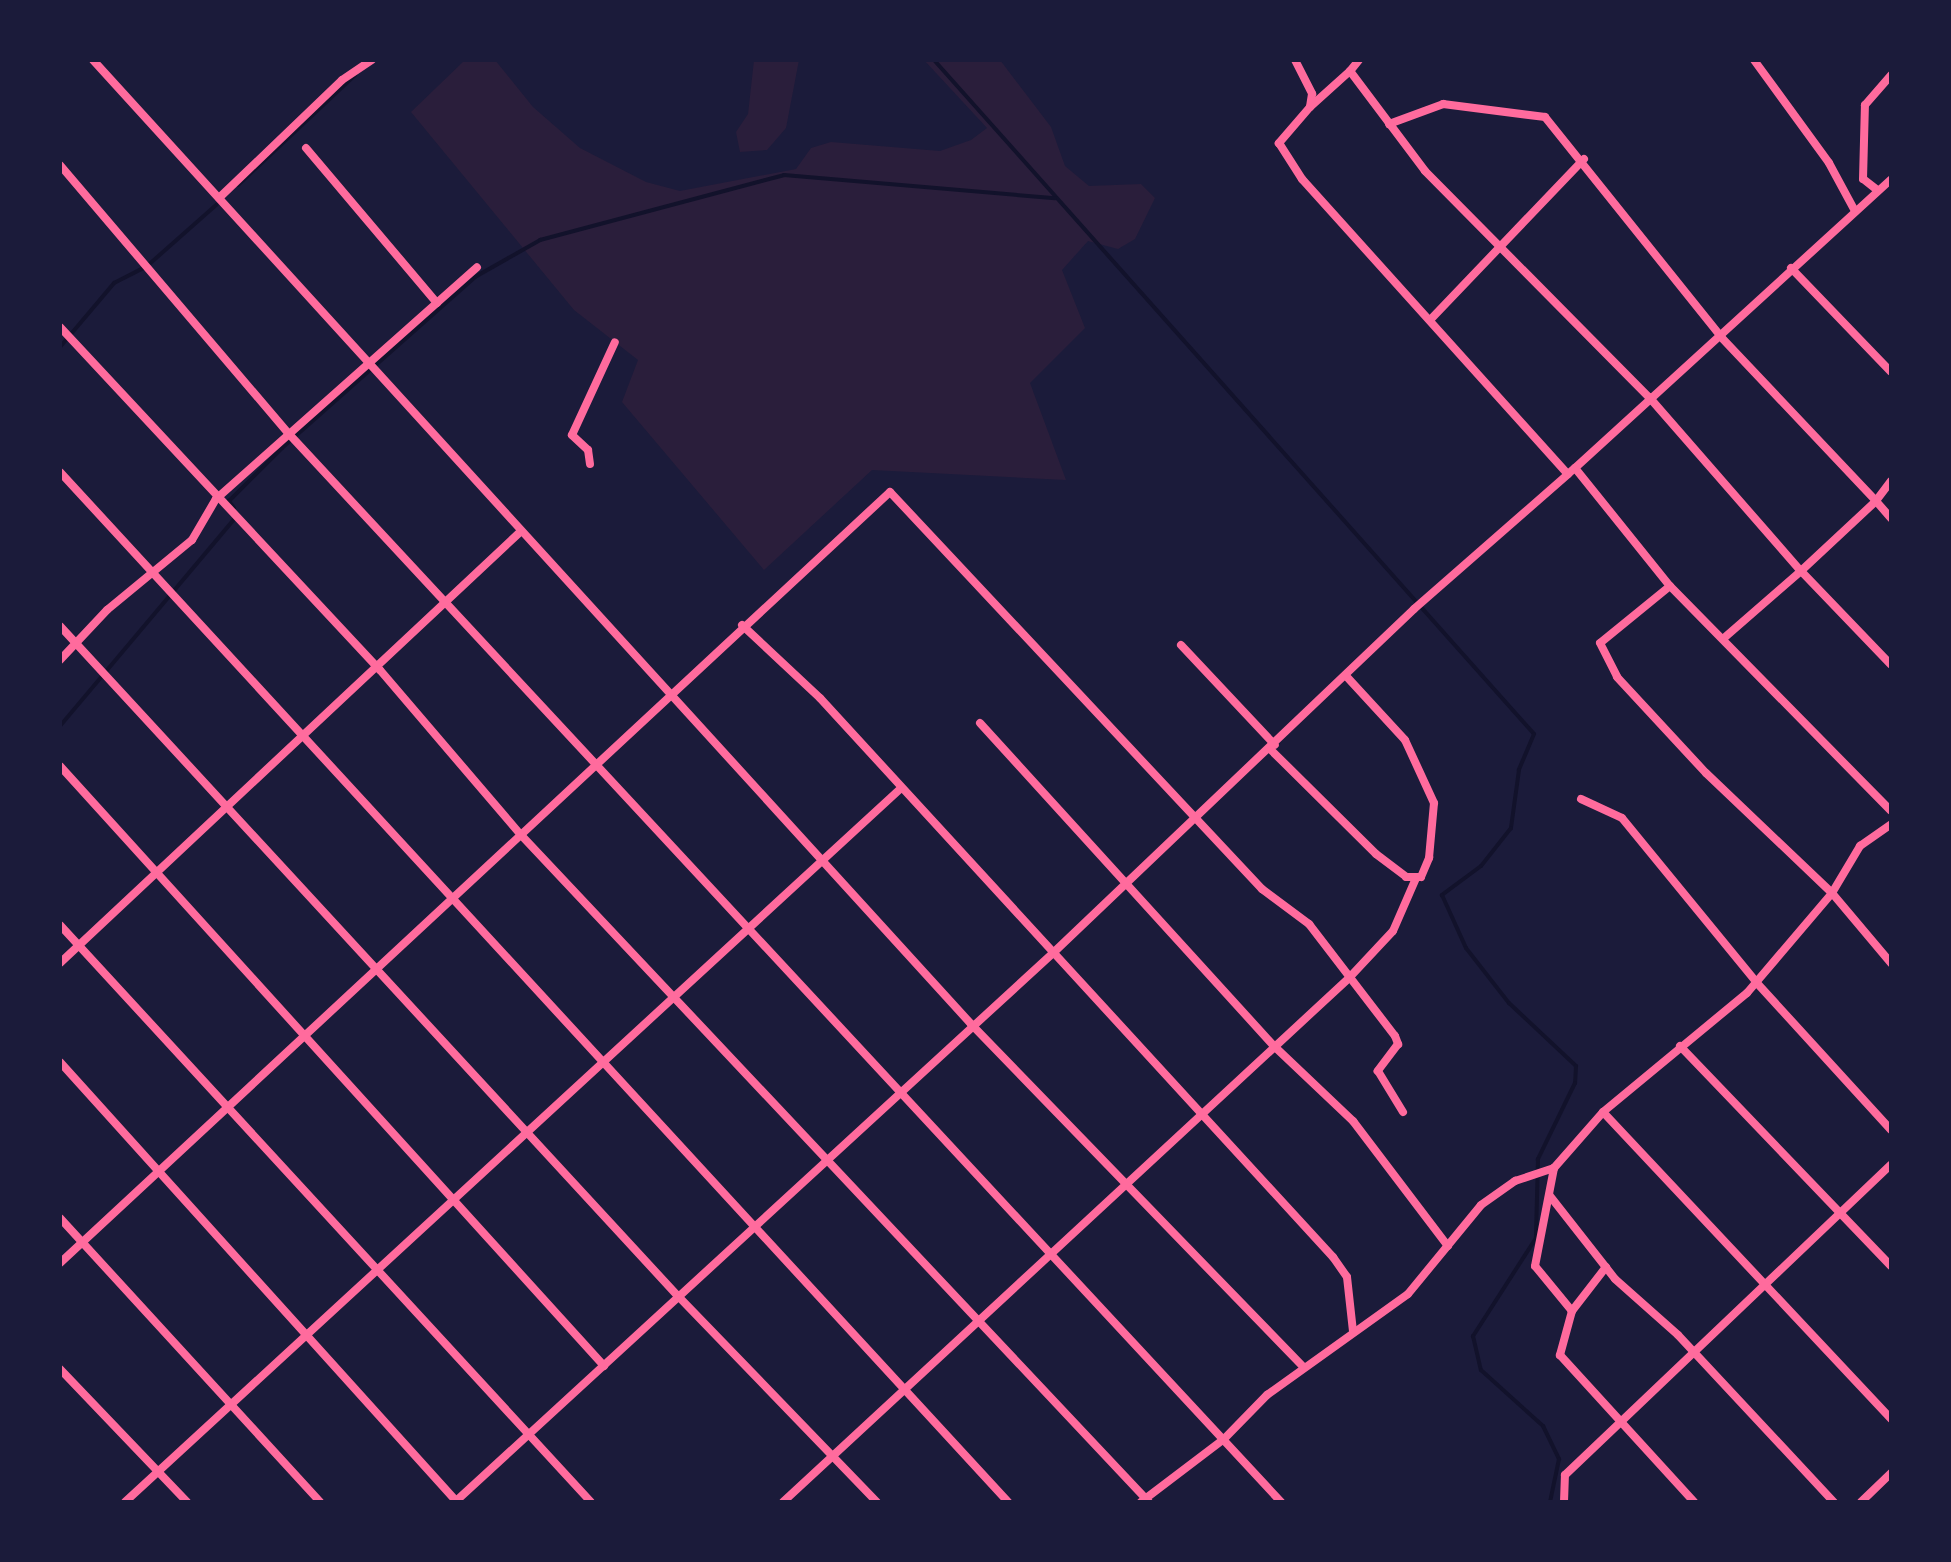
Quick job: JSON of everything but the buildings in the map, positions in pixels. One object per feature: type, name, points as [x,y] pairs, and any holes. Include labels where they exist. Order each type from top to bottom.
[{"type":"street","points":[[92,60],[372,364],[519,533],[672,690],[971,1024],[1303,1367]]},
{"type":"street","points":[[220,198],[342,80],[372,60]]},
{"type":"street","points":[[1295,60],[1312,94],[1310,107]]},
{"type":"street","points":[[1359,60],[1279,143],[1332,214],[1432,318],[1670,586],[1891,811]]},
{"type":"street","points":[[1754,60],[1829,162],[1855,211]]},
{"type":"street","points":[[1350,71],[1425,170],[1648,397],[1800,571],[1891,666]]},
{"type":"street","points":[[1876,189],[1864,178],[1865,105],[1891,75]]},
{"type":"street","points":[[1389,124],[1443,104],[1502,106],[1545,117],[1584,160],[1721,337],[1891,518]]},
{"type":"street","points":[[306,148],[437,302]]},
{"type":"street","points":[[1432,318],[1584,160]]},
{"type":"street","points":[[60,165],[289,434],[599,761],[1281,1502]]},
{"type":"street","points":[[60,1062],[456,1502],[900,1088],[1052,954],[1347,678],[1414,609],[1571,471],[1648,397],[1721,337],[1891,179]]},
{"type":"street","points":[[60,660],[192,540],[216,499],[477,267]]},
{"type":"street","points":[[1791,268],[1891,372]]},
{"type":"street","points":[[60,327],[216,499],[380,670],[522,836],[1145,1500],[1224,1439],[1303,1367],[1408,1294],[1481,1205],[1515,1181],[1550,1169],[1603,1112],[1756,982],[1832,892],[1860,846],[1891,824]]},
{"type":"street","points":[[590,464],[588,450],[572,434],[615,342]]},
{"type":"street","points":[[60,472],[1008,1502]]},
{"type":"street","points":[[1724,638],[1876,501],[1891,481]]},
{"type":"street","points":[[60,1263],[522,836],[672,690],[890,492],[1199,815],[1262,889],[1309,924],[1395,1036],[1398,1044],[1378,1071],[1403,1112]]},
{"type":"street","points":[[60,963],[228,802],[380,670],[445,601],[519,533]]},
{"type":"street","points":[[1670,586],[1600,644],[1617,676],[1832,892],[1891,963]]},
{"type":"street","points":[[742,625],[820,698],[900,790],[1340,1266],[1353,1332]]},
{"type":"street","points":[[60,626],[228,802],[677,1295],[877,1502]]},
{"type":"street","points":[[1181,645],[1376,854],[1416,878]]},
{"type":"street","points":[[783,1502],[1202,1117],[1393,932],[1416,878],[1430,858],[1434,803],[1405,740],[1347,678]]},
{"type":"street","points":[[980,723],[1275,1047],[1354,1120],[1448,1246]]},
{"type":"street","points":[[60,766],[152,873],[604,1366]]},
{"type":"street","points":[[125,1502],[230,1404],[309,1338],[452,1200],[900,790]]},
{"type":"street","points":[[1581,799],[1622,818],[1756,982],[1891,1130]]},
{"type":"street","points":[[60,925],[591,1502]]},
{"type":"street","points":[[1680,1046],[1891,1266]]},
{"type":"street","points":[[1603,1112],[1891,1419]]},
{"type":"street","points":[[1564,1502],[1565,1475],[1891,1165]]},
{"type":"street","points":[[1550,1169],[1550,1196],[1536,1266],[1572,1311]]},
{"type":"street","points":[[1550,1196],[1606,1267],[1695,1353],[1834,1502]]},
{"type":"street","points":[[60,1218],[320,1502]]},
{"type":"street","points":[[1606,1267],[1572,1311],[1560,1355],[1694,1502]]},
{"type":"street","points":[[60,1369],[187,1502]]},
{"type":"street","points":[[1861,1502],[1891,1473]]},
{"type":"shaded area","points":[[465,60],[495,60],[533,107],[580,148],[646,182],[680,191],[796,169],[811,148],[831,142],[940,151],[971,140],[987,128],[924,60],[1000,60],[1051,127],[1065,166],[1089,186],[1141,184],[1155,198],[1135,239],[1118,249],[1088,241],[1062,270],[1085,328],[1030,383],[1066,480],[872,470],[764,570],[622,402],[638,360],[574,310],[411,112]]},
{"type":"shaded area","points":[[754,60],[799,60],[786,128],[767,150],[740,152],[736,132],[748,114]]},
{"type":"waterway","points":[[934,60],[1534,734],[1519,770],[1511,828],[1481,866],[1442,895],[1466,948],[1509,1003],[1576,1066],[1575,1083],[1538,1159],[1536,1238],[1473,1336],[1481,1370],[1543,1426],[1559,1459],[1550,1502]]},
{"type":"waterway","points":[[238,185],[355,75]]},
{"type":"waterway","points":[[234,508],[229,501],[282,448],[475,277],[540,240],[784,175],[1055,198]]},
{"type":"waterway","points":[[60,347],[114,283],[146,267],[216,205]]},
{"type":"waterway","points":[[60,726],[237,516]]}]
